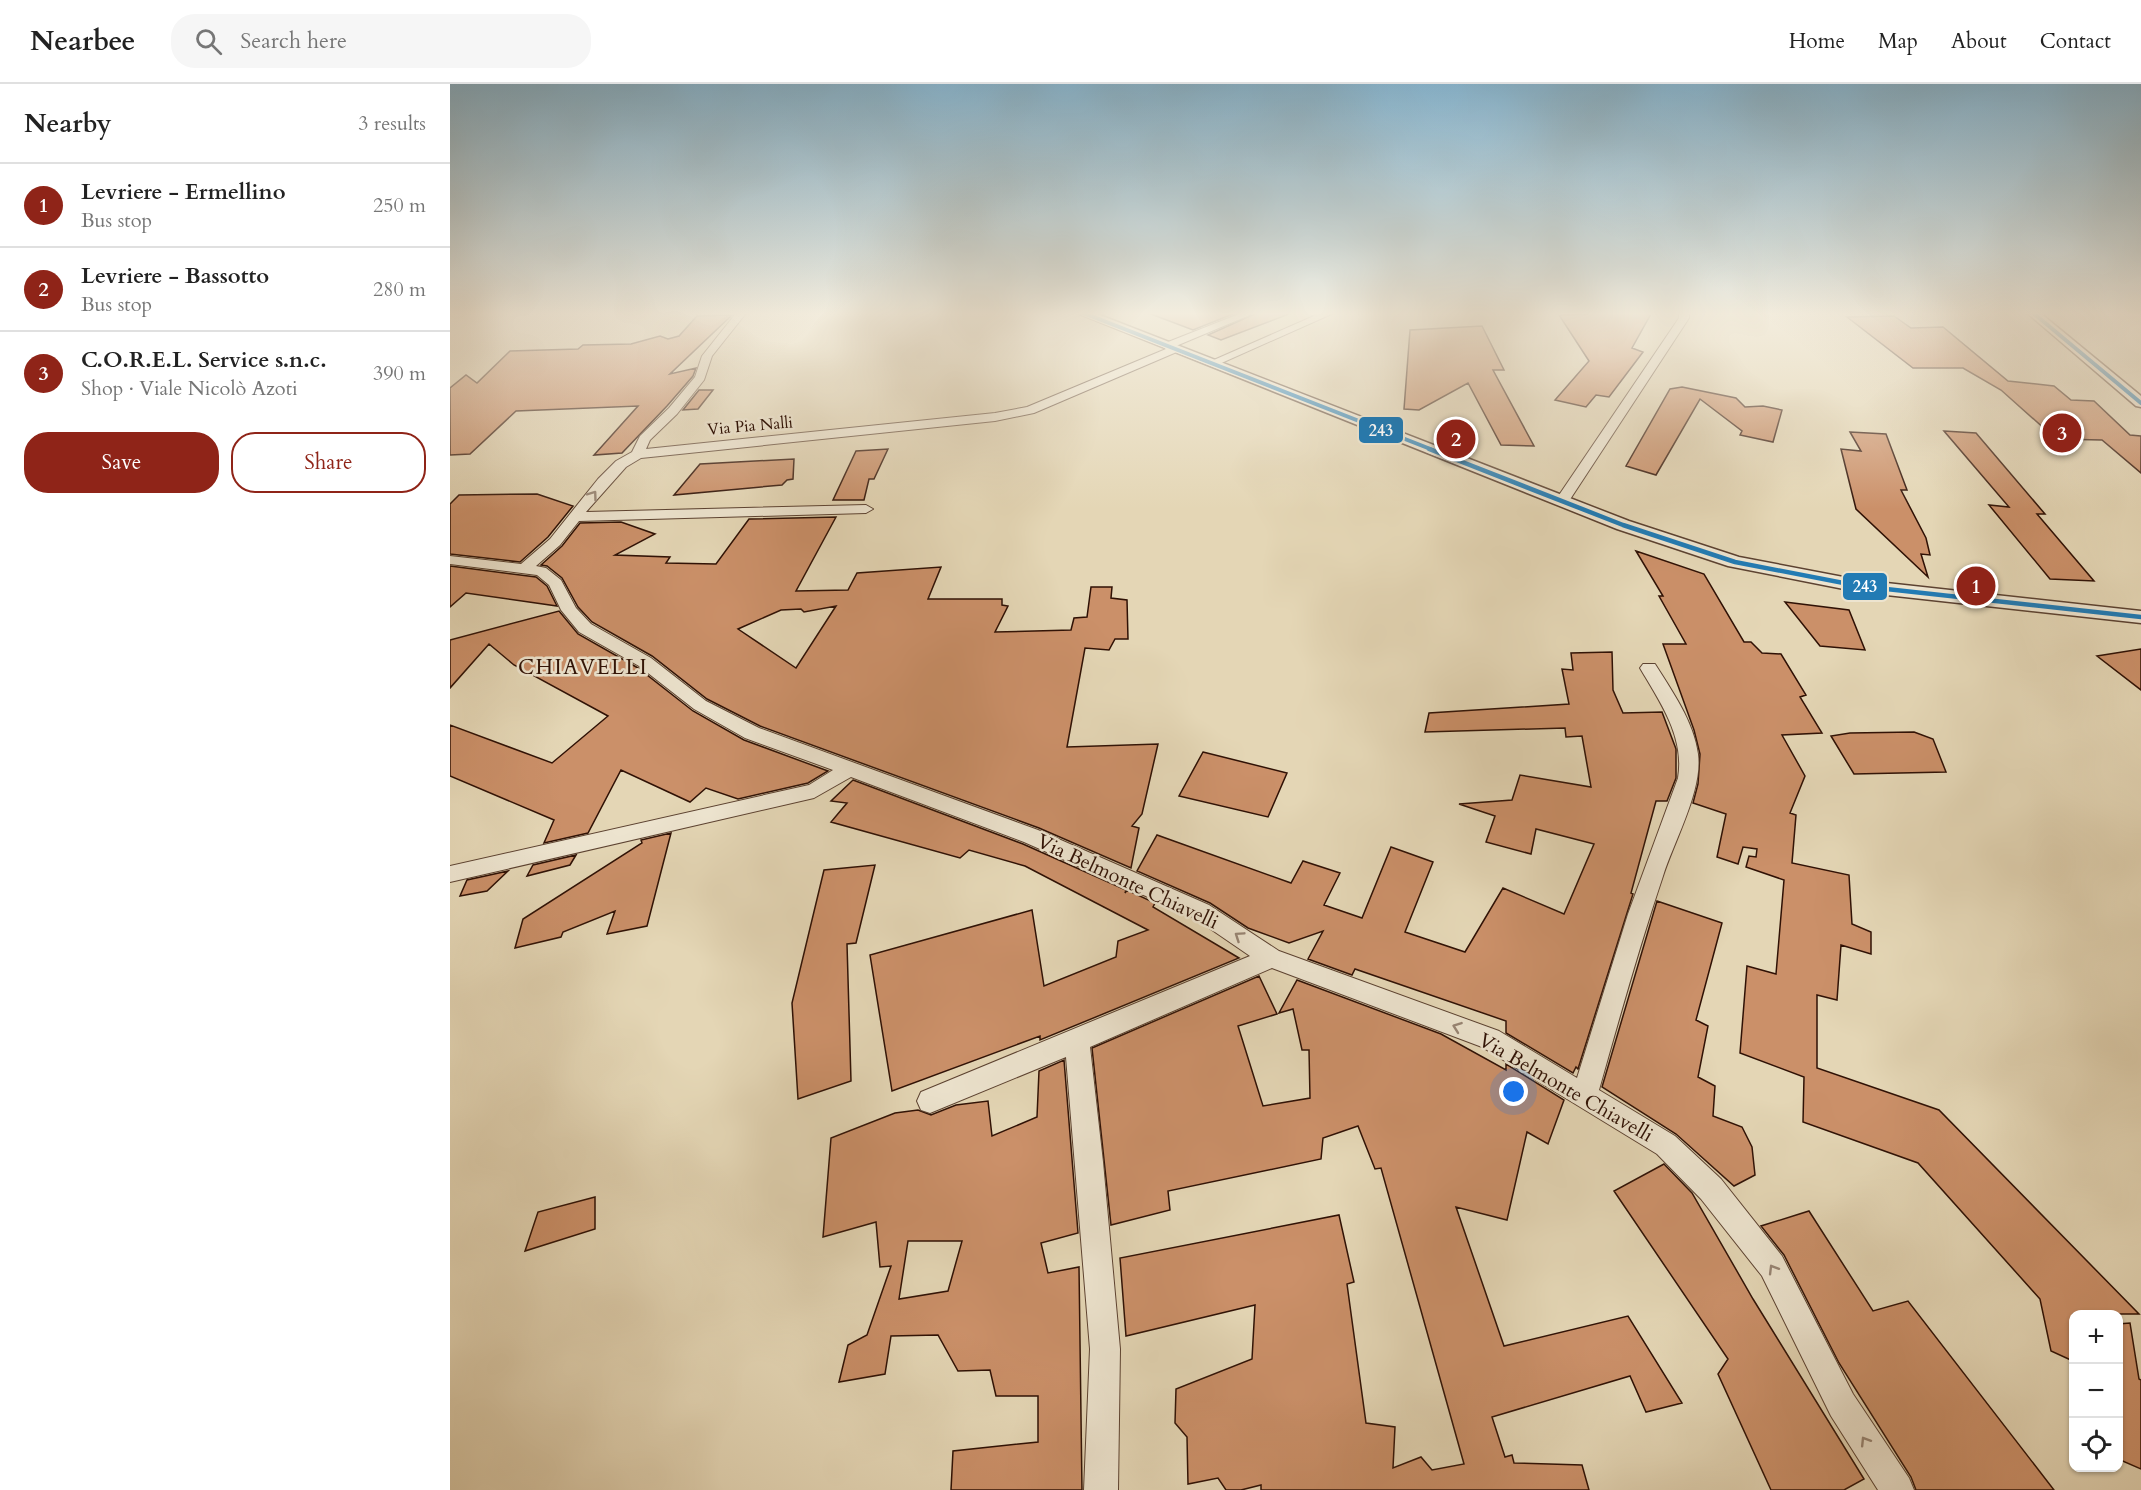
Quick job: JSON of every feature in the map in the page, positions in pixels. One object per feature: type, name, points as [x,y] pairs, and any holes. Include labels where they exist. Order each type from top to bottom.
[{"type":"street","points":[[525,568],[555,542],[603,482],[621,464],[638,454],[644,439],[673,411],[700,378]]},
{"type":"street","name":"Via Pia Nalli","points":[[638,454],[1007,415],[1030,410],[1102,378]]},
{"type":"street","points":[[1250,378],[1562,501],[1674,543],[1735,562],[1859,586],[2141,617]]},
{"type":"street","points":[[1562,501],[1644,378]]},
{"type":"street","points":[[2111,378],[2141,403]]},
{"type":"street","points":[[576,517],[866,509]]},
{"type":"street","name":"Via Belmonte Chiavelli","points":[[450,560],[541,571],[556,583],[569,610],[585,628],[645,662],[700,705],[752,733],[1031,836],[1201,911],[1271,958],[1490,1039],[1666,1145],[1711,1189],[1772,1266],[1842,1405],[1897,1490]]},
{"type":"street","points":[[1585,1095],[1621,969],[1649,883],[1684,793],[1690,756],[1677,718],[1649,668]]},
{"type":"street","points":[[450,874],[814,791],[850,769]]},
{"type":"street","points":[[930,1101],[1271,958]]},
{"type":"street","points":[[1077,1040],[1090,1162],[1105,1349],[1101,1490]]},
{"type":"building","points":[[463,378],[470,378],[477,383],[483,378],[692,378],[622,453],[594,455],[638,406],[516,411],[470,454],[450,455],[450,388]]},
{"type":"building","points":[[1406,378],[1497,378],[1534,446],[1501,445],[1468,383],[1419,410],[1404,409]]},
{"type":"building","points":[[1575,378],[1624,378],[1609,397],[1596,395],[1586,407],[1555,400]]},
{"type":"building","points":[[1980,378],[2004,378],[2008,381],[2054,386],[2071,400],[2094,401],[2130,435],[2141,436],[2141,473],[2102,440],[2056,439],[2001,390]]},
{"type":"building","points":[[1682,387],[1736,398],[1745,407],[1763,406],[1782,410],[1773,442],[1740,435],[1742,431],[1700,399],[1656,475],[1626,466],[1670,389]]},
{"type":"building","points":[[699,390],[713,390],[698,409],[683,410]]},
{"type":"building","points":[[1944,431],[1976,433],[2045,514],[2037,514],[2094,581],[2050,579],[1989,505],[2009,507]]},
{"type":"building","points":[[1850,432],[1886,434],[1907,490],[1901,490],[1926,538],[1930,555],[1921,554],[1928,577],[1856,509],[1841,449],[1861,451]]},
{"type":"building","points":[[888,449],[874,479],[869,479],[864,500],[833,500],[856,451]]},
{"type":"building","points":[[794,459],[793,479],[787,480],[782,485],[674,495],[700,464]]},
{"type":"building","points":[[537,494],[573,506],[548,537],[520,562],[450,554],[450,504],[459,495]]},
{"type":"building","points":[[836,517],[796,591],[848,590],[857,573],[941,567],[928,599],[1002,599],[1002,605],[1008,606],[995,632],[1071,630],[1074,618],[1087,617],[1091,587],[1112,587],[1111,598],[1127,600],[1128,639],[1115,639],[1109,650],[1085,648],[1067,747],[1158,744],[1142,814],[1132,826],[1139,828],[1131,868],[1039,828],[760,726],[707,699],[652,656],[592,622],[578,607],[562,578],[547,566],[541,565],[562,546],[580,523],[621,522],[655,534],[615,555],[670,557],[666,563],[716,564],[749,519]],"holes":[[[836,606],[796,668],[738,629],[781,610],[801,609],[804,612]]]},
{"type":"building","points":[[1636,551],[1704,574],[1744,642],[1751,642],[1762,653],[1781,654],[1806,695],[1800,697],[1822,733],[1782,735],[1805,776],[1790,813],[1796,815],[1792,863],[1849,875],[1852,924],[1871,932],[1871,954],[1841,945],[1837,1000],[1817,995],[1817,1068],[1939,1110],[2139,1314],[2123,1314],[2123,1310],[2069,1310],[2069,1359],[2051,1351],[2040,1299],[1918,1163],[1803,1122],[1804,1077],[1740,1053],[1747,966],[1776,974],[1784,880],[1746,867],[1749,856],[1756,857],[1757,849],[1743,847],[1738,864],[1717,857],[1726,814],[1693,803],[1698,784],[1700,754],[1694,730],[1663,644],[1686,644],[1659,596],[1663,596]]},
{"type":"building","points":[[450,566],[536,577],[547,586],[557,606],[466,593],[450,607]]},
{"type":"building","points":[[1785,602],[1849,610],[1865,650],[1820,646]]},
{"type":"building","points":[[559,611],[578,634],[638,668],[693,711],[744,740],[828,771],[808,783],[738,799],[706,788],[690,802],[621,770],[588,833],[544,843],[554,820],[450,776],[450,725],[552,763],[608,716],[514,665],[489,644],[450,688],[450,640]]},
{"type":"building","points":[[2141,649],[2141,690],[2097,656]]},
{"type":"building","points":[[1612,652],[1613,690],[1623,713],[1662,712],[1676,749],[1676,778],[1667,801],[1656,801],[1631,893],[1633,894],[1578,1069],[1576,1067],[1573,1073],[1506,1033],[1506,1021],[1355,969],[1352,975],[1308,959],[1323,931],[1289,943],[1248,928],[1210,903],[1137,871],[1157,835],[1291,883],[1303,861],[1340,873],[1324,905],[1362,918],[1391,847],[1433,862],[1405,932],[1465,952],[1503,888],[1564,914],[1594,844],[1536,829],[1531,854],[1486,842],[1495,816],[1459,804],[1512,800],[1520,775],[1591,787],[1582,736],[1566,737],[1565,728],[1425,732],[1429,713],[1569,704],[1562,669],[1573,670],[1571,653]]},
{"type":"building","points":[[1914,732],[1933,739],[1946,772],[1854,774],[1831,736],[1850,733]]},
{"type":"building","points":[[1203,752],[1287,773],[1268,817],[1179,796]]},
{"type":"building","points":[[853,780],[1023,844],[1126,890],[1125,893],[1127,890],[1155,903],[1153,907],[1239,958],[1040,1040],[1040,1036],[892,1091],[870,955],[1032,910],[1044,986],[1116,957],[1118,941],[1148,930],[1025,866],[969,850],[960,858],[831,822],[847,803],[831,801]]},
{"type":"building","points":[[671,833],[647,926],[607,934],[615,911],[563,932],[561,937],[515,948],[523,919],[642,843],[641,840]]},
{"type":"building","points":[[576,855],[570,865],[527,876],[533,865]]},
{"type":"building","points":[[875,865],[856,943],[847,944],[851,1081],[798,1099],[792,1003],[824,870]]},
{"type":"building","points":[[508,871],[487,891],[460,896],[467,880]]},
{"type":"building","points":[[1657,901],[1722,923],[1696,1020],[1708,1026],[1698,1077],[1715,1086],[1713,1116],[1742,1127],[1752,1147],[1755,1175],[1734,1186],[1676,1134],[1602,1087]]},
{"type":"building","points":[[1259,976],[1277,1014],[1238,1026],[1263,1106],[1310,1098],[1309,1050],[1302,1050],[1293,1009],[1279,1013],[1297,980],[1441,1034],[1506,1070],[1506,1064],[1564,1100],[1548,1144],[1527,1132],[1507,1220],[1456,1207],[1504,1346],[1628,1316],[1682,1403],[1646,1412],[1630,1376],[1492,1417],[1505,1457],[1512,1455],[1514,1463],[1582,1465],[1589,1490],[1261,1490],[1261,1485],[1241,1490],[1226,1490],[1218,1478],[1188,1484],[1187,1437],[1175,1423],[1176,1389],[1252,1359],[1255,1305],[1126,1336],[1120,1258],[1339,1215],[1354,1282],[1347,1284],[1366,1423],[1395,1427],[1393,1468],[1421,1457],[1432,1470],[1464,1464],[1381,1168],[1375,1169],[1358,1126],[1323,1138],[1321,1159],[1168,1191],[1170,1210],[1111,1225],[1092,1048]]},
{"type":"building","points":[[1064,1060],[1078,1233],[1041,1243],[1048,1273],[1079,1267],[1082,1490],[951,1490],[953,1451],[1038,1442],[1038,1396],[996,1396],[990,1370],[958,1371],[938,1335],[891,1336],[885,1374],[839,1382],[848,1345],[867,1335],[891,1266],[880,1267],[876,1222],[823,1237],[831,1138],[895,1113],[918,1110],[931,1115],[956,1105],[988,1101],[992,1136],[1037,1117],[1039,1071]],"holes":[[[908,1241],[962,1241],[948,1291],[899,1299]]]},
{"type":"building","points":[[1664,1164],[1692,1193],[1753,1299],[1864,1479],[1844,1490],[1771,1490],[1718,1374],[1728,1359],[1614,1191]]},
{"type":"building","points":[[595,1197],[595,1229],[525,1251],[538,1212]]},
{"type":"building","points":[[1809,1211],[1873,1311],[1908,1301],[2054,1490],[1916,1490],[1911,1477],[1839,1363],[1784,1255],[1761,1226]]},
{"type":"building","points":[[2130,1323],[2141,1380],[2141,1469],[2123,1461],[2123,1324]]},
{"type":"transit line","name":"243","points":[[1248,378],[1623,525],[1735,562],[1859,586],[2141,617]]},
{"type":"transit line","name":"243","points":[[2111,378],[2141,403]]},
{"type":"place","name":"C.O.R.E.L. Service s.n.c.","points":[[2062,433]]},
{"type":"place","name":"Levriere - Bassotto","points":[[1456,439]]},
{"type":"place","name":"Levriere - Ermellino","points":[[1976,586]]},
{"type":"district","name":"CHIAVELLI","points":[[583,667]]}]
